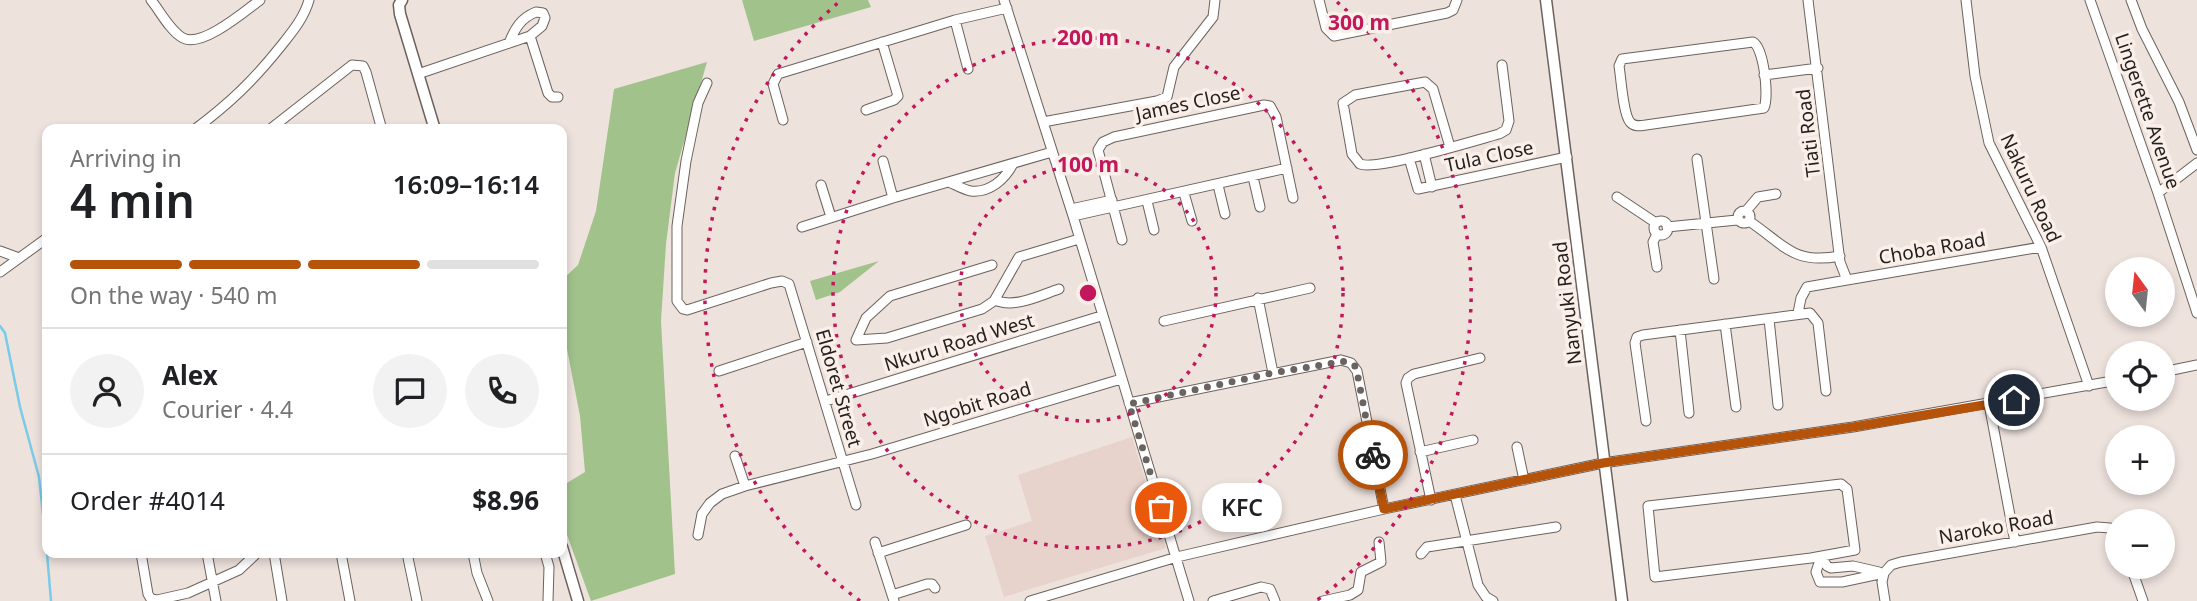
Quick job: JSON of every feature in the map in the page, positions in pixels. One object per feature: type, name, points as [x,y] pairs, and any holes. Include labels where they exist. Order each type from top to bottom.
[{"type":"street","points":[[151,0],[179,35],[193,40],[209,35],[260,0]]},
{"type":"street","points":[[202,124],[226,106],[257,76],[299,22],[309,0]]},
{"type":"street","name":"James Close","points":[[1043,122],[1167,97],[1174,66],[1213,16],[1215,0]]},
{"type":"street","points":[[1319,0],[1325,28],[1334,36],[1447,13],[1453,10],[1457,0]]},
{"type":"street","name":"Nanyuki Road","points":[[1546,0],[1622,601]]},
{"type":"street","name":"Tiati Road","points":[[1808,0],[1840,259]]},
{"type":"street","name":"Nakuru Road","points":[[1966,0],[1975,76],[1989,144],[2041,247],[2089,386]]},
{"type":"street","name":"Lingerette Avenue","points":[[2090,0],[2193,290],[2197,313]]},
{"type":"street","points":[[2131,0],[2142,29],[2179,102],[2197,149]]},
{"type":"street","points":[[401,2],[433,124]]},
{"type":"street","points":[[783,120],[773,84],[775,77],[781,73],[1006,4],[1189,601]]},
{"type":"street","points":[[418,74],[530,36],[544,23],[545,18],[541,12],[530,14],[518,24],[509,43]]},
{"type":"street","points":[[955,20],[968,69]]},
{"type":"street","points":[[530,36],[548,93],[552,97],[558,97]]},
{"type":"street","points":[[866,110],[898,96],[883,42]]},
{"type":"street","points":[[1753,42],[1760,48],[1763,75],[1766,104],[1762,109],[1640,126],[1627,118],[1619,63],[1625,57],[1753,42]]},
{"type":"street","points":[[277,124],[352,65],[358,64],[363,66],[366,72],[380,124]]},
{"type":"street","points":[[1450,147],[1433,89],[1425,82],[1355,95],[1343,101],[1342,110],[1356,161],[1371,166],[1409,158],[1499,134],[1507,127],[1509,121],[1502,65]]},
{"type":"street","points":[[1763,75],[1818,68]]},
{"type":"street","name":"Eldoret Street","points":[[707,83],[698,103],[677,226],[677,301],[683,309],[691,309],[771,283],[787,282],[793,291],[856,505]]},
{"type":"street","name":"James Close","points":[[1113,204],[1098,150],[1103,142],[1114,137],[1264,105],[1274,110],[1287,168]]},
{"type":"street","points":[[802,227],[1052,152]]},
{"type":"street","points":[[1424,154],[1432,187]]},
{"type":"street","name":"Tula Close","points":[[1409,158],[1418,189],[1567,157]]},
{"type":"street","points":[[1697,159],[1714,279]]},
{"type":"street","points":[[883,162],[893,198]]},
{"type":"street","points":[[2158,193],[2197,163]]},
{"type":"street","points":[[949,182],[968,191],[978,190],[1003,180],[1013,164]]},
{"type":"street","points":[[1072,213],[1113,204],[1147,201],[1287,168],[1293,198]]},
{"type":"street","points":[[1253,177],[1260,207]]},
{"type":"street","points":[[821,185],[831,217]]},
{"type":"street","points":[[1218,185],[1225,214]]},
{"type":"street","points":[[1184,193],[1192,222]]},
{"type":"street","points":[[1617,197],[1665,232],[1667,226],[1737,220],[1741,224],[1758,197],[1776,194]]},
{"type":"street","points":[[1147,201],[1154,230]]},
{"type":"street","points":[[1113,204],[1122,240]]},
{"type":"street","points":[[1747,216],[1792,252],[1804,258],[1840,259],[1847,280]]},
{"type":"street","points":[[1657,228],[1653,242],[1657,267]]},
{"type":"street","points":[[992,265],[890,296],[866,318],[856,340],[880,340],[982,309],[995,300],[1019,257],[1079,239]]},
{"type":"street","points":[[0,272],[42,242]]},
{"type":"street","name":"Choba Road","points":[[1798,313],[1807,287],[2041,247]]},
{"type":"street","points":[[0,251],[19,258]]},
{"type":"street","points":[[1164,321],[1310,288]]},
{"type":"street","points":[[995,300],[1015,302],[1059,289]]},
{"type":"street","points":[[1258,298],[1273,373]]},
{"type":"street","points":[[1646,421],[1635,341],[1643,335],[1811,313],[1816,318],[1826,391]]},
{"type":"street","name":"Nkuru Road West","points":[[826,401],[1101,316]]},
{"type":"street","points":[[1769,318],[1778,405]]},
{"type":"street","points":[[1725,324],[1737,407]]},
{"type":"street","points":[[1680,330],[1689,413]]},
{"type":"street","points":[[719,371],[807,342]]},
{"type":"street","points":[[1432,500],[1406,391],[1408,378],[1480,358]]},
{"type":"street","points":[[1129,404],[1341,360],[1351,363],[1357,372],[1384,509]]},
{"type":"street","points":[[2175,370],[2197,365]]},
{"type":"street","name":"Ngobit Road","points":[[698,535],[702,514],[709,503],[723,494],[1121,379]]},
{"type":"street","points":[[1030,601],[1177,557],[1384,509],[1603,463],[1853,427],[2105,383]]},
{"type":"street","points":[[1989,404],[2015,542]]},
{"type":"street","points":[[1420,452],[1473,440]]},
{"type":"street","points":[[1517,447],[1524,480]]},
{"type":"street","points":[[735,456],[745,486]]},
{"type":"street","points":[[1841,484],[1847,489],[1855,550],[1821,556],[1655,577],[1648,506],[1841,484]]},
{"type":"street","points":[[1455,495],[1481,592],[1493,601]]},
{"type":"street","points":[[878,553],[966,525]]},
{"type":"street","points":[[1421,554],[1427,547],[1556,527]]},
{"type":"street","name":"Naroko Road","points":[[1821,556],[1816,572],[1820,582],[1842,582],[1884,573],[1895,563],[2105,528]]},
{"type":"street","points":[[875,542],[893,598],[927,584],[932,584],[935,588]]},
{"type":"street","points":[[1323,601],[1350,596],[1358,590],[1361,572],[1381,562],[1379,542]]},
{"type":"street","points":[[1821,556],[1831,568],[1853,566],[1884,573],[1882,582],[1885,601]]},
{"type":"street","points":[[142,558],[148,594],[154,600],[188,593],[243,568],[252,558]]},
{"type":"street","points":[[208,558],[216,601]]},
{"type":"street","points":[[275,558],[282,601]]},
{"type":"street","points":[[342,558],[350,601]]},
{"type":"street","points":[[408,558],[418,601]]},
{"type":"street","points":[[474,558],[488,601]]},
{"type":"street","points":[[546,558],[549,567],[548,601]]},
{"type":"street","points":[[565,558],[578,601]]},
{"type":"street","points":[[2135,579],[2143,601]]},
{"type":"street","points":[[1213,601],[1261,587],[1270,589],[1275,601]]},
{"type":"shaded area","points":[[1132,437],[1166,548],[1004,597],[985,536],[1032,521],[1018,475]]},
{"type":"green space","points":[[742,0],[868,0],[871,7],[754,41]]},
{"type":"green space","points":[[707,62],[675,173],[666,244],[661,321],[675,574],[591,601],[567,535],[567,483],[585,472],[580,416],[567,349],[567,275],[578,265],[596,211],[614,89]]},
{"type":"green space","points":[[879,261],[840,292],[816,300],[810,281]]},
{"type":"waterway","points":[[0,326],[5,333],[20,407],[39,477],[42,505]]},
{"type":"waterway","points":[[47,558],[51,601]]},
{"type":"way so far","points":[[1161,508],[1129,404],[1273,373],[1346,361],[1355,366],[1357,372],[1373,455]]},
{"type":"place","name":"KFC","points":[[1161,508]]},
{"type":"route","points":[[1373,455],[1384,509],[1603,463],[1853,427],[2014,400]]}]
